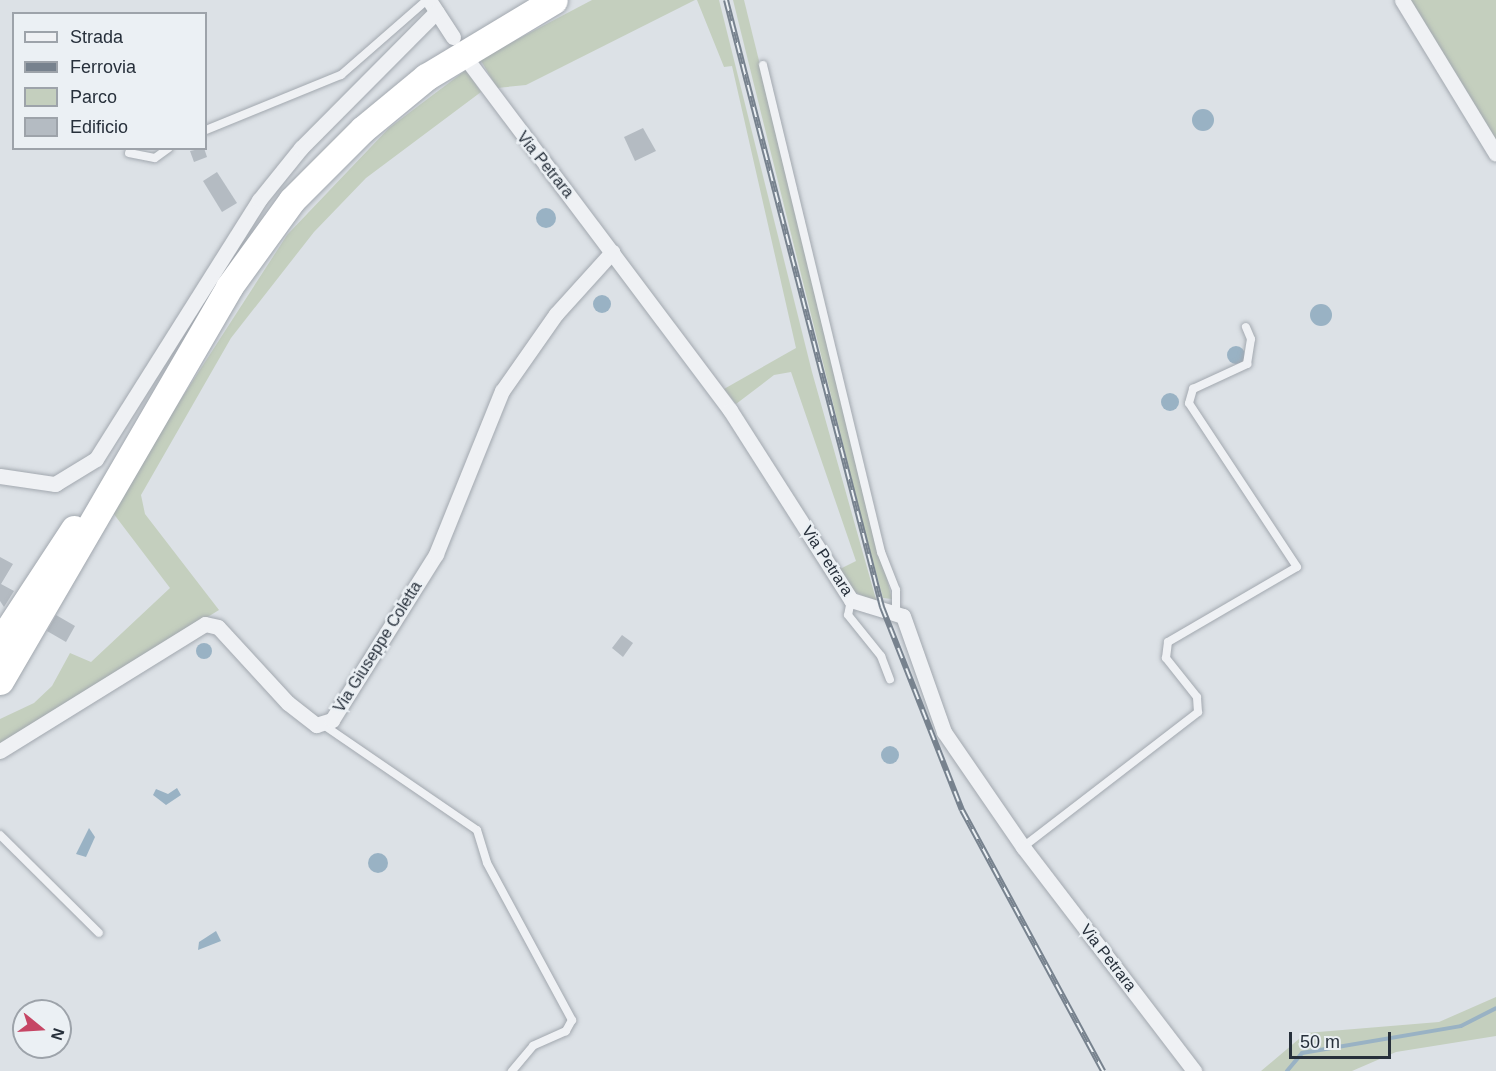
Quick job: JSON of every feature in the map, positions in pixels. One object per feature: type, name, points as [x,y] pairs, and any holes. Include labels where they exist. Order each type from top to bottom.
[{"type":"highway","points":[[0,681],[130,453],[229,287],[327,163],[426,77],[554,0]]},
{"type":"highway","points":[[0,642],[45,566],[130,453]]},
{"type":"highway","points":[[0,661],[89,510]]},
{"type":"street","points":[[1402,0],[1496,154]]},
{"type":"street","points":[[0,476],[55,484],[96,459],[259,200],[301,148],[431,4],[453,37]]},
{"type":"street","name":"Via Petrara","points":[[471,65],[730,410],[851,600],[896,610],[944,732],[1023,847],[1194,1071]]},
{"type":"street","name":"Via Giuseppe Coletta","points":[[0,751],[205,624],[218,627],[288,703],[325,726],[339,713],[436,554],[502,391],[556,314],[612,252]]},
{"type":"lane","points":[[207,130],[341,75],[431,4]]},
{"type":"lane","points":[[763,65],[881,552],[896,590],[896,610]]},
{"type":"lane","points":[[129,153],[155,158],[166,150]]},
{"type":"lane","points":[[1023,847],[1198,712],[1197,697],[1166,658],[1168,642],[1298,567],[1189,403],[1193,389],[1247,364],[1251,339],[1246,327]]},
{"type":"lane","points":[[851,600],[848,615],[881,656],[890,679]]},
{"type":"lane","points":[[325,726],[477,830],[487,863],[572,1020],[566,1031],[532,1046],[512,1071]]},
{"type":"lane","points":[[0,835],[99,933]]},
{"type":"green space","points":[[592,0],[695,0],[526,85],[497,88],[480,59]]},
{"type":"green space","points":[[697,0],[719,0],[812,372],[877,603],[853,591],[840,569],[856,561],[791,372],[774,375],[736,404],[724,389],[796,348],[732,66],[724,67]]},
{"type":"green space","points":[[733,0],[744,0],[892,599],[883,598],[862,520]]},
{"type":"green space","points":[[1409,0],[1496,0],[1496,146]]},
{"type":"green space","points":[[466,70],[481,92],[366,178],[314,232],[231,338],[141,495],[145,514],[219,610],[0,745],[0,719],[34,703],[52,686],[70,653],[91,662],[170,588],[110,509],[287,235],[389,128]]},
{"type":"green space","points":[[1496,997],[1496,1036],[1396,1052],[1352,1071],[1261,1071],[1306,1033],[1439,1022]]},
{"type":"water","points":[[1203,109],[1211,112],[1214,120],[1211,128],[1203,131],[1195,128],[1192,120],[1195,112]]},
{"type":"water","points":[[542,208],[550,208],[556,214],[556,222],[550,228],[542,228],[536,222],[536,214]]},
{"type":"water","points":[[598,295],[606,295],[611,300],[609,311],[598,313],[593,308],[593,300]]},
{"type":"water","points":[[1321,304],[1329,307],[1332,315],[1329,323],[1321,326],[1313,323],[1310,315],[1313,307]]},
{"type":"water","points":[[1236,346],[1244,351],[1245,355],[1240,363],[1236,364],[1228,359],[1227,355],[1232,347]]},
{"type":"water","points":[[1170,393],[1176,396],[1179,402],[1176,408],[1170,411],[1164,408],[1161,402],[1164,396]]},
{"type":"water","points":[[201,643],[207,643],[212,651],[210,657],[201,659],[196,654],[196,648]]},
{"type":"water","points":[[886,746],[894,746],[899,751],[897,762],[886,764],[881,759],[881,751]]},
{"type":"water","points":[[177,788],[181,795],[166,805],[153,795],[156,789],[168,794]]},
{"type":"water","points":[[89,828],[95,837],[86,857],[76,854]]},
{"type":"water","points":[[378,853],[385,856],[388,863],[385,870],[378,873],[371,870],[368,863],[371,856]]},
{"type":"water","points":[[216,931],[221,941],[198,950],[199,942]]},
{"type":"building","points":[[643,128],[656,151],[635,161],[624,137]]},
{"type":"building","points":[[205,150],[207,157],[194,162],[190,151]]},
{"type":"building","points":[[217,172],[237,203],[222,212],[203,181]]},
{"type":"building","points":[[0,557],[13,564],[1,584],[14,591],[4,607],[0,601]]},
{"type":"building","points":[[56,615],[75,626],[66,642],[47,631]]},
{"type":"building","points":[[622,635],[633,643],[623,657],[612,648]]},
{"type":"waterway","points":[[1287,1071],[1302,1053],[1461,1026],[1496,1008]]},
{"type":"railway","points":[[726,0],[882,607],[962,810],[1103,1071]]}]
